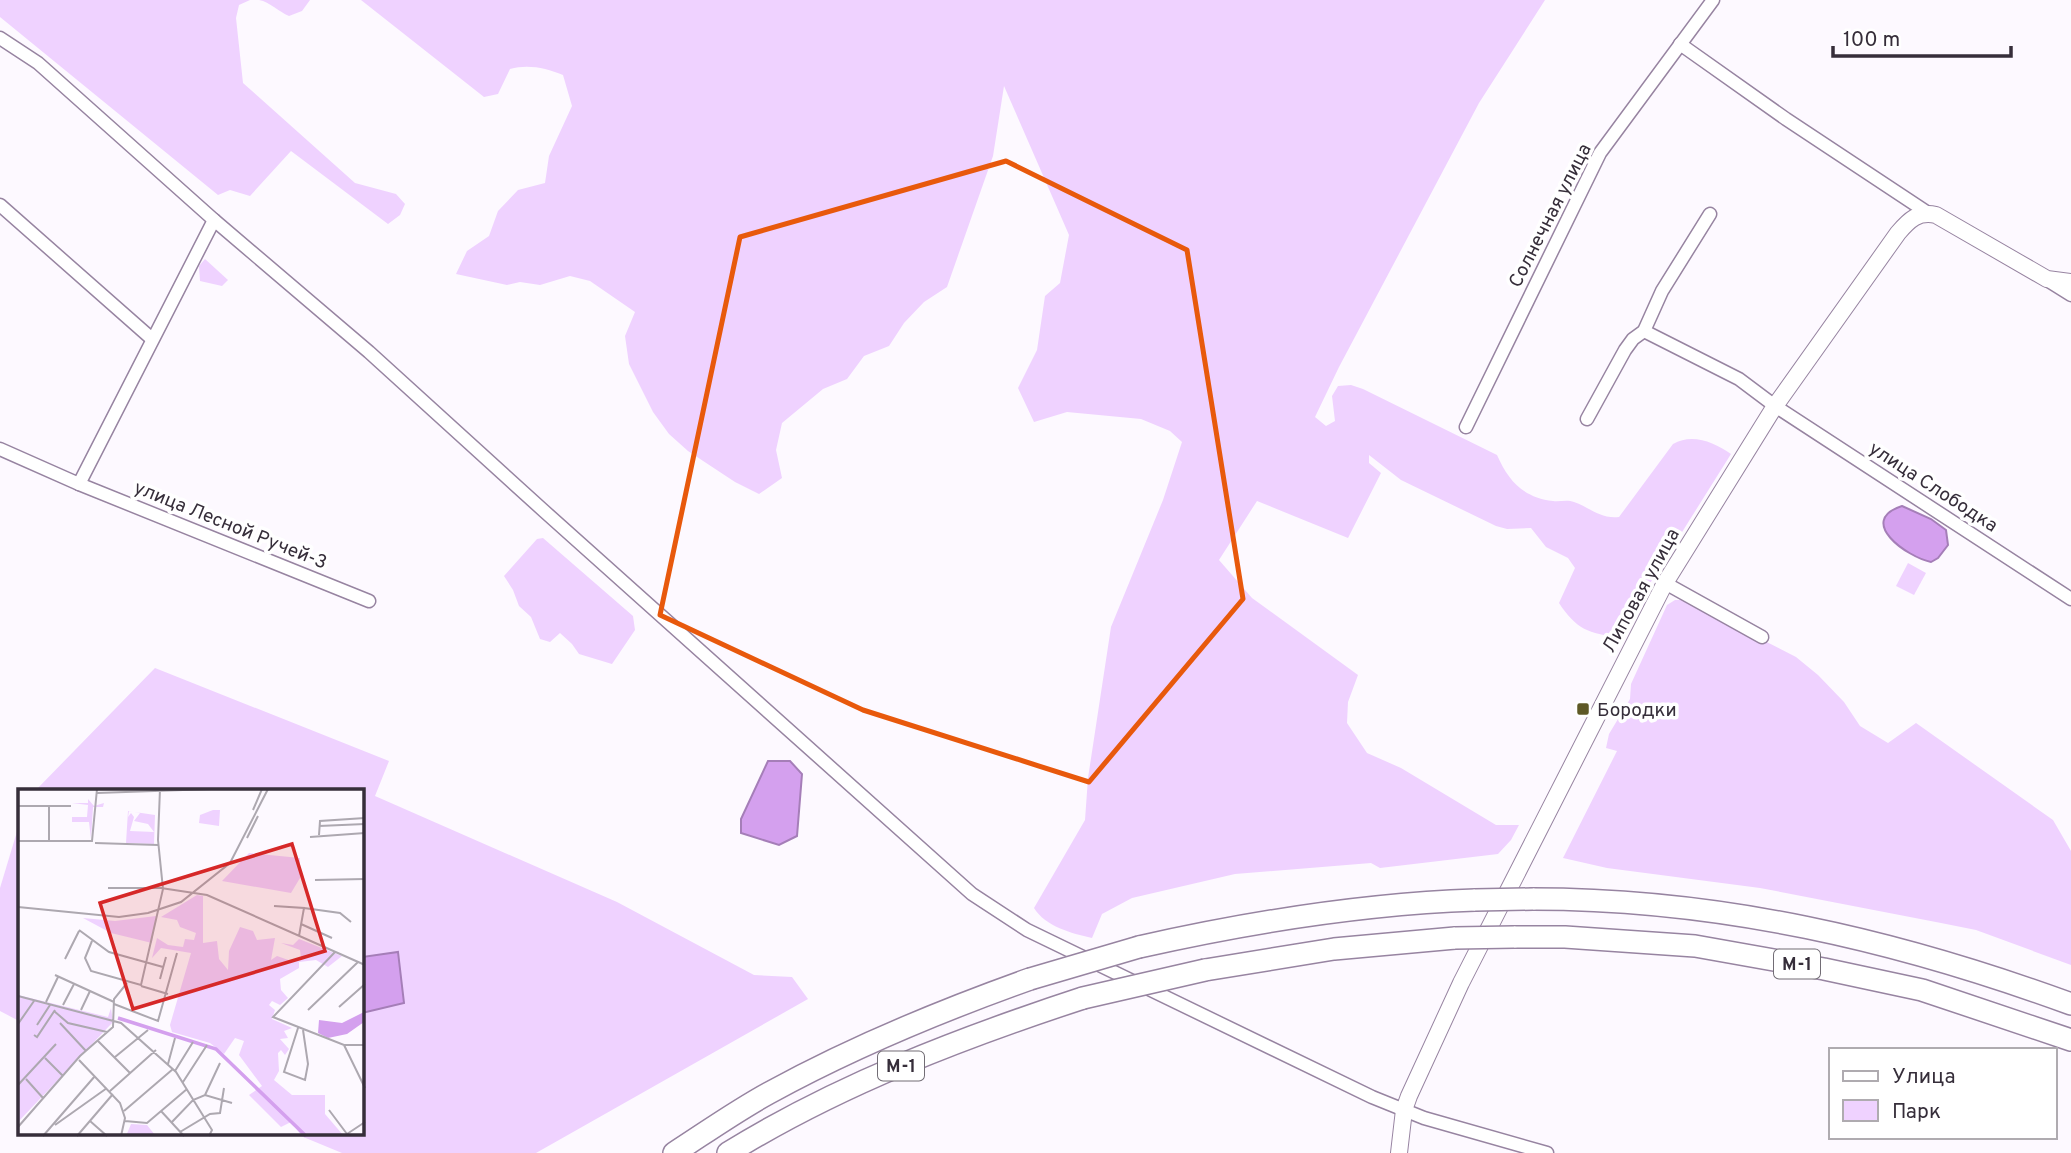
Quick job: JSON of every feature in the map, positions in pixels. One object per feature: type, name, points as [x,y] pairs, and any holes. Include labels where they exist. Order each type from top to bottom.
[{"type":"highway","name":"М-1","points":[[674,1153],[767,1094],[852,1050],[943,1010],[1030,979],[1139,947],[1215,929],[1386,905],[1533,899],[1632,902],[1699,909],[1831,931],[1934,957],[2071,1004]]},
{"type":"highway","name":"М-1","points":[[728,1153],[811,1105],[1014,1020],[1083,998],[1205,970],[1323,951],[1455,938],[1616,939],[1695,946],[1825,968],[1922,990],[2071,1040]]},
{"type":"street","name":"Солнечная улица","points":[[1466,427],[1600,153],[1713,0]]},
{"type":"street","points":[[0,38],[38,63],[214,220],[369,352],[972,894],[1027,930],[1372,1097],[1429,1120],[1547,1153]]},
{"type":"street","points":[[1680,44],[1786,119],[1928,213],[1948,220],[2071,295]]},
{"type":"street","points":[[0,205],[152,339]]},
{"type":"street","name":"Липовая улица","points":[[1399,1153],[1405,1110],[1461,983],[1665,583],[1775,406],[1898,233],[1914,217],[1928,213]]},
{"type":"street","points":[[1587,419],[1625,350],[1633,339],[1644,331],[1662,291],[1710,214]]},
{"type":"street","points":[[79,484],[214,220]]},
{"type":"street","points":[[2047,279],[2071,282]]},
{"type":"street","name":"улица Слободка","points":[[1644,331],[1739,379],[1775,406],[2071,599]]},
{"type":"street","name":"улица Лесной Ручей-3","points":[[0,449],[79,484],[369,601]]},
{"type":"street","points":[[1665,583],[1762,637]]},
{"type":"highlighted area","points":[[1006,161],[1187,250],[1243,599],[1089,782],[863,710],[660,615],[740,237]]},
{"type":"green space","points":[[0,0],[250,0],[239,5],[236,18],[243,83],[355,183],[396,194],[405,204],[400,215],[388,224],[291,151],[250,196],[230,190],[218,195],[0,17]]},
{"type":"green space","points":[[259,0],[310,0],[302,11],[289,16]]},
{"type":"green space","points":[[361,0],[1545,0],[1479,103],[1315,417],[1326,426],[1335,421],[1332,396],[1338,386],[1351,385],[1363,389],[1497,455],[1512,480],[1525,492],[1542,499],[1571,501],[1601,515],[1612,517],[1619,517],[1673,444],[1688,439],[1703,440],[1731,454],[1619,637],[1584,629],[1565,612],[1559,603],[1575,568],[1568,558],[1546,547],[1531,528],[1507,529],[1496,526],[1401,480],[1369,455],[1369,463],[1381,473],[1348,538],[1257,501],[1219,560],[1252,598],[1358,675],[1348,702],[1347,723],[1367,753],[1401,768],[1496,825],[1519,825],[1511,840],[1498,854],[1380,868],[1371,863],[1235,874],[1132,898],[1102,914],[1092,938],[1068,931],[1052,925],[1034,908],[1085,820],[1088,778],[1111,627],[1163,500],[1182,442],[1170,431],[1141,419],[1067,412],[1034,422],[1018,388],[1037,350],[1045,296],[1060,283],[1069,235],[1004,86],[993,156],[947,287],[924,302],[904,323],[889,346],[864,356],[847,379],[823,389],[782,423],[776,450],[782,478],[759,494],[735,482],[688,451],[669,434],[653,412],[629,364],[625,336],[635,312],[590,281],[570,276],[540,285],[520,282],[507,285],[456,274],[467,251],[489,236],[498,211],[518,190],[545,183],[549,156],[572,106],[563,75],[537,68],[510,69],[498,94],[484,97]]},
{"type":"green space","points":[[205,259],[228,280],[222,286],[200,281],[199,266]]},
{"type":"green space","points":[[543,538],[633,616],[635,630],[612,664],[579,654],[560,633],[550,642],[540,639],[531,617],[519,606],[504,576],[537,539]]},
{"type":"green space","points":[[1908,563],[1926,573],[1914,595],[1896,586]]},
{"type":"green space","points":[[1675,600],[1684,600],[1796,657],[1844,702],[1860,726],[1888,743],[1916,723],[2053,820],[2071,851],[2071,965],[1976,930],[1760,888],[1607,868],[1563,858],[1617,751],[1606,748],[1609,734],[1630,699],[1631,684],[1667,605]]},
{"type":"green space","points":[[155,668],[389,761],[375,796],[617,902],[754,975],[792,977],[808,999],[536,1153],[342,1153],[301,1136],[364,1136],[364,1012],[404,1002],[398,952],[364,957],[364,789],[37,789]]},
{"type":"green space","points":[[18,828],[18,1020],[0,1011],[0,888]]},
{"type":"shaded area","points":[[1902,506],[1931,519],[1946,530],[1948,545],[1938,558],[1931,562],[1921,559],[1890,538],[1884,520],[1889,513]]},
{"type":"shaded area","points":[[768,761],[790,761],[802,774],[797,836],[779,845],[741,833],[741,819]]},
{"type":"shaded area","points":[[398,952],[404,1003],[364,1013],[364,957]]},
{"type":"place","name":"Бородки","points":[[1583,709]]}]
